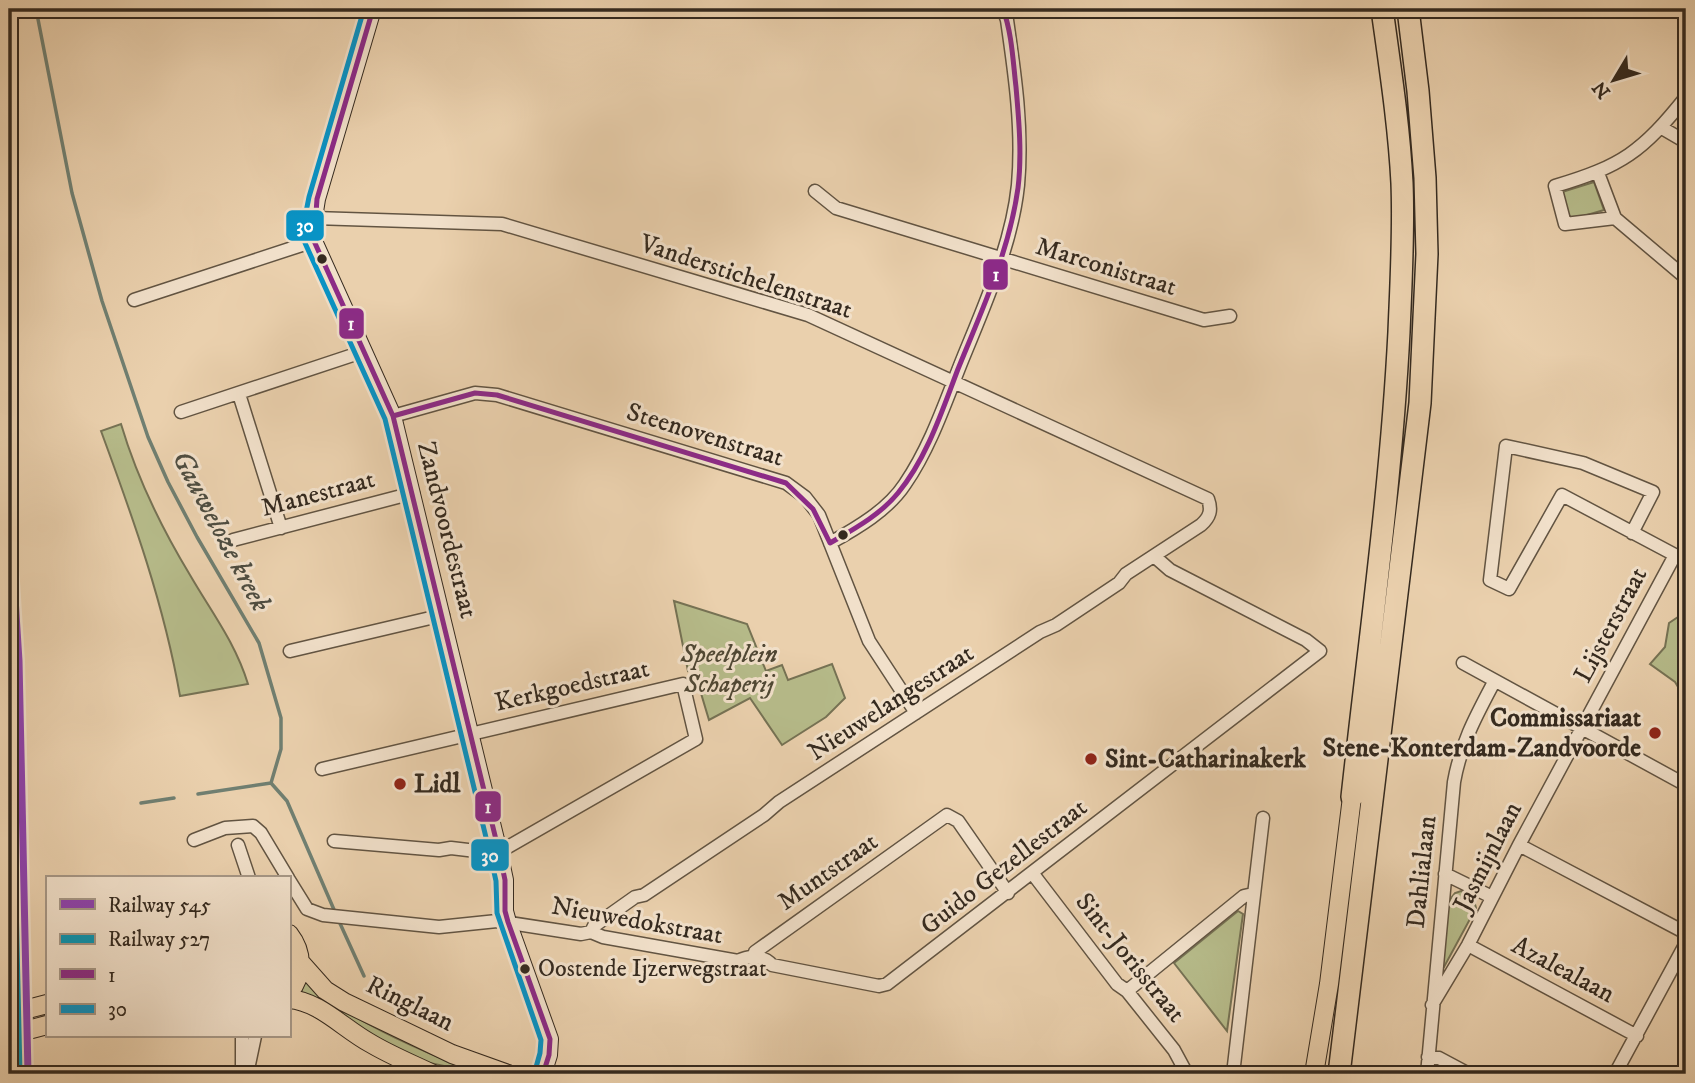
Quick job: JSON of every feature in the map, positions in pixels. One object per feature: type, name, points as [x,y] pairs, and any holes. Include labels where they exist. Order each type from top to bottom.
[{"type":"highway","points":[[1352,797],[1396,402],[1402,262],[1402,183],[1397,118],[1382,9]]},
{"type":"highway","points":[[1339,1074],[1420,403],[1427,254],[1425,178],[1408,9]]},
{"type":"main road","name":"Zandvoordestraat","points":[[373,9],[317,199],[314,241],[393,416],[499,852],[505,880],[505,911],[550,1039],[549,1055],[543,1074]]},
{"type":"main road","points":[[1314,1074],[1329,984],[1352,797]]},
{"type":"main road","name":"Ringlaan","points":[[290,936],[298,949],[301,963],[325,990],[344,1002],[452,1054],[508,1074]]},
{"type":"main road","points":[[290,991],[301,963]]},
{"type":"main road","name":"Ringlaan","points":[[290,999],[299,999],[368,1042],[433,1074]]},
{"type":"main road","points":[[9,1014],[46,1004]]},
{"type":"main road","points":[[9,1035],[46,1025]]},
{"type":"street","points":[[830,543],[888,504],[905,485],[926,446],[954,382],[1002,260],[1018,186],[1019,102],[1003,9]]},
{"type":"street","points":[[1615,218],[1565,224],[1555,186],[1598,173],[1622,161],[1662,128],[1686,97]]},
{"type":"street","points":[[1662,128],[1686,142]]},
{"type":"street","points":[[1598,173],[1615,218],[1686,278]]},
{"type":"street","name":"Marconistraat","points":[[815,191],[836,208],[1002,260],[1204,320],[1230,316]]},
{"type":"street","name":"Vanderstichelenstraat","points":[[314,218],[502,224],[808,315],[1208,499],[1211,508]]},
{"type":"street","points":[[134,300],[314,241]]},
{"type":"street","points":[[181,412],[365,351]]},
{"type":"street","name":"Steenovenstraat","points":[[393,416],[475,393],[510,398],[786,483],[805,497],[819,515],[869,641],[916,713]]},
{"type":"street","points":[[239,394],[281,528]]},
{"type":"street","points":[[1632,533],[1653,492],[1583,463],[1506,446],[1490,580],[1509,589],[1562,495],[1632,533],[1680,558]]},
{"type":"street","name":"Manestraat","points":[[233,540],[413,493]]},
{"type":"street","name":"Nieuwelangestraat","points":[[591,932],[594,926],[635,897],[644,895],[916,713],[1040,632],[1056,625],[1201,526],[1208,519],[1211,508]]},
{"type":"street","name":"Guido Gezellestraat","points":[[879,986],[895,980],[1320,651],[1307,640],[1170,570],[1154,556]]},
{"type":"street","name":"Lijsterstraat","points":[[1581,728],[1680,558]]},
{"type":"street","points":[[290,651],[443,615]]},
{"type":"street","points":[[1463,663],[1686,785]]},
{"type":"street","name":"Dahlialaan","points":[[1427,1074],[1459,755],[1465,736],[1494,682]]},
{"type":"street","name":"Kerkgoedstraat","points":[[322,769],[683,684],[696,739],[499,852]]},
{"type":"street","name":"Jasmijnlaan","points":[[1432,1005],[1468,945],[1581,728]]},
{"type":"street","name":"Muntstraat","points":[[754,957],[755,951],[947,815],[953,816],[1008,893]]},
{"type":"street","points":[[1233,1074],[1263,818]]},
{"type":"street","points":[[194,840],[225,828],[253,825],[261,833],[286,876]]},
{"type":"street","points":[[334,841],[499,852]]},
{"type":"street","points":[[239,876],[238,845],[247,876]]},
{"type":"street","points":[[1519,845],[1686,933]]},
{"type":"street","name":"Sint-Jorisstraat","points":[[1033,874],[1117,984],[1127,991],[1174,1050],[1187,1074]]},
{"type":"street","points":[[1445,874],[1492,897]]},
{"type":"street","name":"Nieuwedokstraat","points":[[290,882],[307,909],[323,915],[439,927],[497,920],[581,934],[591,932],[603,937],[738,961],[746,956],[754,957],[767,960],[772,965],[879,986]]},
{"type":"street","points":[[1127,991],[1244,896],[1253,894]]},
{"type":"street","points":[[1615,1074],[1686,943]]},
{"type":"street","name":"Azalealaan","points":[[1468,945],[1637,1035]]},
{"type":"street","points":[[242,1038],[244,1074]]},
{"type":"street","points":[[244,1074],[254,1038]]},
{"type":"street","points":[[1428,1057],[1438,1058],[1469,1074]]},
{"type":"green space","points":[[1594,182],[1604,210],[1570,220],[1562,192]]},
{"type":"green space","points":[[121,424],[134,464],[160,520],[230,641],[248,684],[180,696],[156,595],[101,431]]},
{"type":"green space","name":"Speelplein Schaperij","points":[[674,601],[747,624],[766,671],[782,665],[788,680],[832,664],[845,698],[826,717],[782,745],[750,698],[709,720],[694,670],[688,671]]},
{"type":"green space","points":[[1681,615],[1686,615],[1686,700],[1675,682],[1650,664],[1665,647],[1669,623]]},
{"type":"green space","points":[[1461,891],[1473,897],[1476,908],[1444,967],[1448,902],[1455,893]]},
{"type":"green space","points":[[1238,911],[1243,914],[1227,1031],[1174,963]]},
{"type":"green space","points":[[306,981],[369,1025],[449,1062],[482,1074],[467,1074],[420,1061],[299,995]]},
{"type":"waterway","name":"Gauweloze kreek","points":[[36,9],[72,193],[102,301],[148,437],[168,482],[259,643],[281,718],[281,749],[271,783],[287,801],[335,912]]},
{"type":"waterway","points":[[198,794],[271,783]]},
{"type":"waterway","points":[[141,803],[174,798]]},
{"type":"waterway","name":"Gauweloze kreek","points":[[338,919],[364,976]]},
{"type":"railway","points":[[9,895],[13,1074]]},
{"type":"rail line","name":"545","points":[[9,503],[19,661],[28,1074]]},
{"type":"rail line","name":"527","points":[[9,638],[19,1074]]},
{"type":"transit line","name":"30","points":[[364,9],[309,197],[305,217],[305,243],[385,419],[490,854],[496,881],[497,913],[541,1040],[535,1071]]},
{"type":"transit line","name":"1","points":[[373,9],[317,199],[314,241],[393,416],[499,852],[505,880],[505,911],[550,1039],[549,1055],[543,1074]]},
{"type":"transit line","name":"1","points":[[393,416],[475,393],[497,395],[786,483],[813,509],[830,543],[866,521],[898,493],[926,449],[985,303],[1008,235],[1018,188],[1020,151],[1012,48],[1003,9]]},
{"type":"place","name":"Commissariaat Stene-Konterdam-Zandvoorde","points":[[1655,733]]},
{"type":"place","name":"Sint-Catharinakerk","points":[[1091,759]]},
{"type":"place","name":"Lidl","points":[[400,784]]},
{"type":"place","name":"Oostende Ijzerwegstraat","points":[[525,969]]}]
